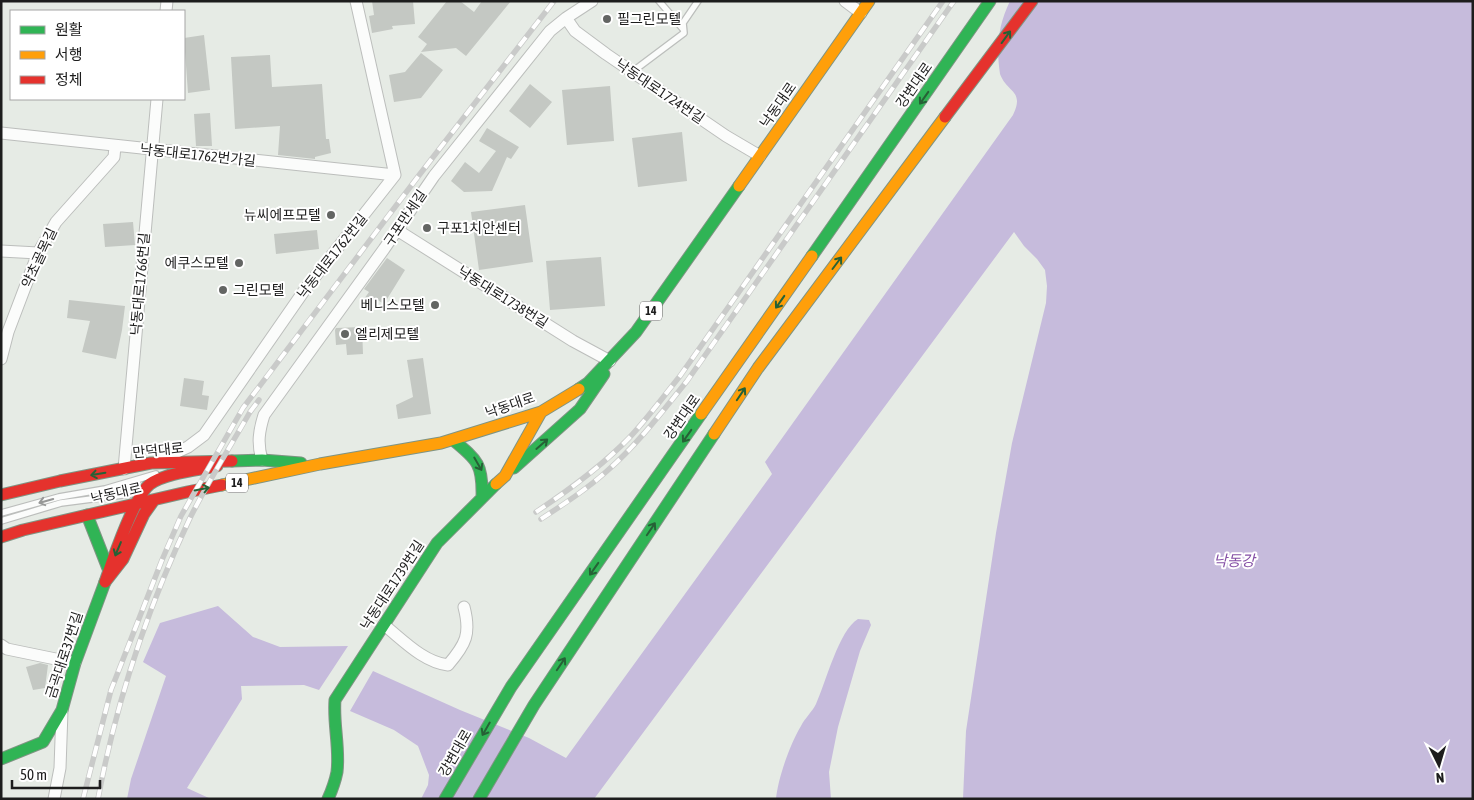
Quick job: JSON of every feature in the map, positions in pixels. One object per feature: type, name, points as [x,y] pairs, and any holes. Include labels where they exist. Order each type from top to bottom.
[{"type":"main road","name":"낙동대로","points":[[1,537],[174,495],[320,464],[453,440],[541,412],[588,383],[642,324],[869,1]]},
{"type":"main road","name":"강변대로","points":[[445,799],[511,687],[990,1]]},
{"type":"main road","points":[[479,799],[534,705],[758,368],[1032,1]]},
{"type":"main road","points":[[505,476],[580,409],[622,348]]},
{"type":"main road","name":"낙동대로1739번길","points":[[328,799],[338,771],[337,741],[333,712],[335,700],[437,543],[505,476],[541,412]]},
{"type":"main road","points":[[453,440],[474,457],[481,467],[483,478],[482,498]]},
{"type":"main road","points":[[143,492],[148,485],[162,480],[241,460]]},
{"type":"main road","name":"만덕대로","points":[[1,494],[151,463],[262,460],[320,464]]},
{"type":"main road","name":"금곡대로37번길","points":[[62,710],[75,663],[109,571],[143,492]]},
{"type":"main road","name":"금곡대로37번길","points":[[105,582],[123,560],[144,514],[154,500]]},
{"type":"main road","points":[[87,516],[109,571]]},
{"type":"main road","points":[[1,759],[44,742],[62,710]]},
{"type":"street","points":[[356,1],[395,175]]},
{"type":"street","name":"구포만세길","points":[[262,460],[258,446],[259,431],[264,415],[434,176],[550,31],[592,1]]},
{"type":"street","points":[[845,1],[860,14]]},
{"type":"street","name":"낙동대로1724번길","points":[[566,18],[575,31],[632,72],[726,136],[760,156]]},
{"type":"street","name":"낙동대로1766번길","points":[[124,469],[157,100]]},
{"type":"street","name":"낙동대로1762번가길","points":[[1,133],[395,175]]},
{"type":"street","name":"약초골목길","points":[[1,359],[8,332],[38,253],[56,222],[114,157],[115,146]]},
{"type":"street","name":"낙동대로1762번길","points":[[151,463],[188,447],[204,435],[306,288],[395,175]]},
{"type":"street","name":"낙동대로1738번길","points":[[397,230],[573,341],[610,361]]},
{"type":"street","points":[[1,251],[38,253]]},
{"type":"street","points":[[384,625],[427,659],[437,664],[448,665],[467,634],[468,624],[464,607]]},
{"type":"street","points":[[3,648],[75,663]]},
{"type":"street","name":"금곡대로37번길","points":[[54,799],[60,768],[62,710]]},
{"type":"lane","points":[[659,1],[683,29]]},
{"type":"lane","points":[[632,72],[684,33],[684,21],[698,1]]},
{"type":"lane","points":[[1,513],[59,497],[105,489],[149,475],[212,461]]},
{"type":"lane","points":[[1,521],[61,503],[143,492],[174,495]]},
{"type":"water","name":"낙동강","points":[[1010,1],[1473,1],[1473,799],[963,799],[966,731],[996,533],[1012,443],[1046,303],[1047,286],[1045,270],[1014,232],[594,799],[421,799],[428,785],[429,775],[418,746],[394,730],[350,711],[373,671],[460,710],[529,738],[566,758],[772,474],[765,462],[1013,115],[1017,101],[1016,96],[1000,74],[998,55],[1003,19]]},
{"type":"water","points":[[218,606],[253,637],[280,647],[348,646],[319,690],[304,685],[241,686],[242,699],[187,788],[211,799],[127,799],[131,779],[166,676],[143,662],[160,623]]},
{"type":"water","points":[[858,619],[869,620],[871,625],[860,651],[838,727],[829,772],[831,799],[776,799],[782,771],[793,742],[816,704],[839,645],[851,625]]},
{"type":"building","points":[[372,1],[413,1],[415,24],[392,26],[393,29],[372,33],[369,16],[374,15]]},
{"type":"building","points":[[447,1],[460,1],[474,12],[482,1],[511,1],[466,56],[456,48],[421,52],[427,44],[418,37]]},
{"type":"building","points":[[204,35],[210,90],[188,93],[185,38]]},
{"type":"building","points":[[421,53],[443,70],[421,98],[394,102],[389,75],[405,72]]},
{"type":"building","points":[[270,55],[272,87],[322,84],[326,139],[329,139],[331,153],[315,157],[315,159],[278,155],[280,126],[235,129],[231,57]]},
{"type":"building","points":[[530,84],[552,102],[530,128],[509,111]]},
{"type":"building","points":[[610,86],[614,141],[567,145],[562,90]]},
{"type":"building","points":[[210,113],[212,146],[196,146],[194,114]]},
{"type":"building","points":[[487,128],[519,147],[511,159],[507,157],[492,191],[464,192],[451,181],[465,162],[479,173],[496,151],[479,141]]},
{"type":"building","points":[[682,132],[687,181],[638,187],[632,138]]},
{"type":"building","points":[[525,205],[533,262],[479,270],[471,212]]},
{"type":"building","points":[[133,222],[135,245],[105,247],[103,224]]},
{"type":"building","points":[[317,230],[319,249],[276,254],[274,234]]},
{"type":"building","points":[[601,257],[605,306],[550,310],[546,261]]},
{"type":"building","points":[[387,258],[405,270],[384,304],[376,299],[373,304],[364,299],[369,292],[364,289]]},
{"type":"building","points":[[69,300],[125,306],[116,359],[82,352],[90,321],[67,318]]},
{"type":"building","points":[[362,327],[363,354],[347,355],[346,344],[336,345],[336,328]]},
{"type":"building","points":[[423,358],[431,414],[398,419],[396,405],[413,397],[407,360]]},
{"type":"building","points":[[184,378],[204,381],[202,395],[209,396],[207,410],[180,406]]},
{"type":"building","points":[[40,663],[48,665],[45,688],[33,690],[26,667]]},
{"type":"railway","points":[[83,799],[111,690],[162,560],[181,516],[243,408],[554,1]]},
{"type":"railway","points":[[536,512],[573,487],[607,459],[629,438],[655,408],[680,376],[943,1]]},
{"type":"railway","points":[[541,519],[599,478],[618,461],[649,428],[687,381],[954,1]]},
{"type":"railway","points":[[98,799],[105,763],[124,691],[160,586],[190,518],[250,412],[259,400]]},
{"type":"traffic: fast","points":[[812,256],[990,1]]},
{"type":"traffic: fast","points":[[579,389],[588,383],[636,332],[739,186]]},
{"type":"traffic: fast","points":[[514,468],[580,409],[604,374]]},
{"type":"traffic: fast","points":[[445,799],[511,687],[701,414]]},
{"type":"traffic: fast","points":[[479,799],[534,705],[714,434]]},
{"type":"traffic: fast","points":[[453,440],[477,464],[480,470],[482,498]]},
{"type":"traffic: fast","points":[[232,461],[262,460],[301,463]]},
{"type":"traffic: fast","points":[[328,799],[338,763],[335,700],[437,543],[496,484]]},
{"type":"traffic: fast","points":[[87,515],[109,571]]},
{"type":"traffic: fast","points":[[1,759],[43,742],[62,710],[75,663],[105,582]]},
{"type":"traffic: slow","points":[[739,186],[869,1]]},
{"type":"traffic: slow","points":[[714,434],[758,368],[945,117]]},
{"type":"traffic: slow","points":[[701,414],[812,256]]},
{"type":"traffic: slow","points":[[222,485],[320,464],[441,443],[541,412],[579,389]]},
{"type":"traffic: slow","points":[[496,484],[505,476],[541,412]]},
{"type":"traffic: jam","points":[[945,117],[1032,1]]},
{"type":"traffic: jam","points":[[1,495],[151,463],[232,461]]},
{"type":"traffic: jam","points":[[154,500],[144,514],[123,559],[105,582],[131,515],[137,502],[150,484],[164,477],[217,466]]},
{"type":"traffic: jam","points":[[1,537],[23,530],[222,485]]},
{"type":"place","name":"필그린모텔","points":[[607,19]]},
{"type":"place","name":"뉴씨에프모텔","points":[[331,215]]},
{"type":"place","name":"구포1치안센터","points":[[427,228]]},
{"type":"place","name":"에쿠스모텔","points":[[239,263]]},
{"type":"place","name":"그린모텔","points":[[223,290]]},
{"type":"place","name":"베니스모텔","points":[[435,305]]},
{"type":"place","name":"엘리제모텔","points":[[345,334]]}]
